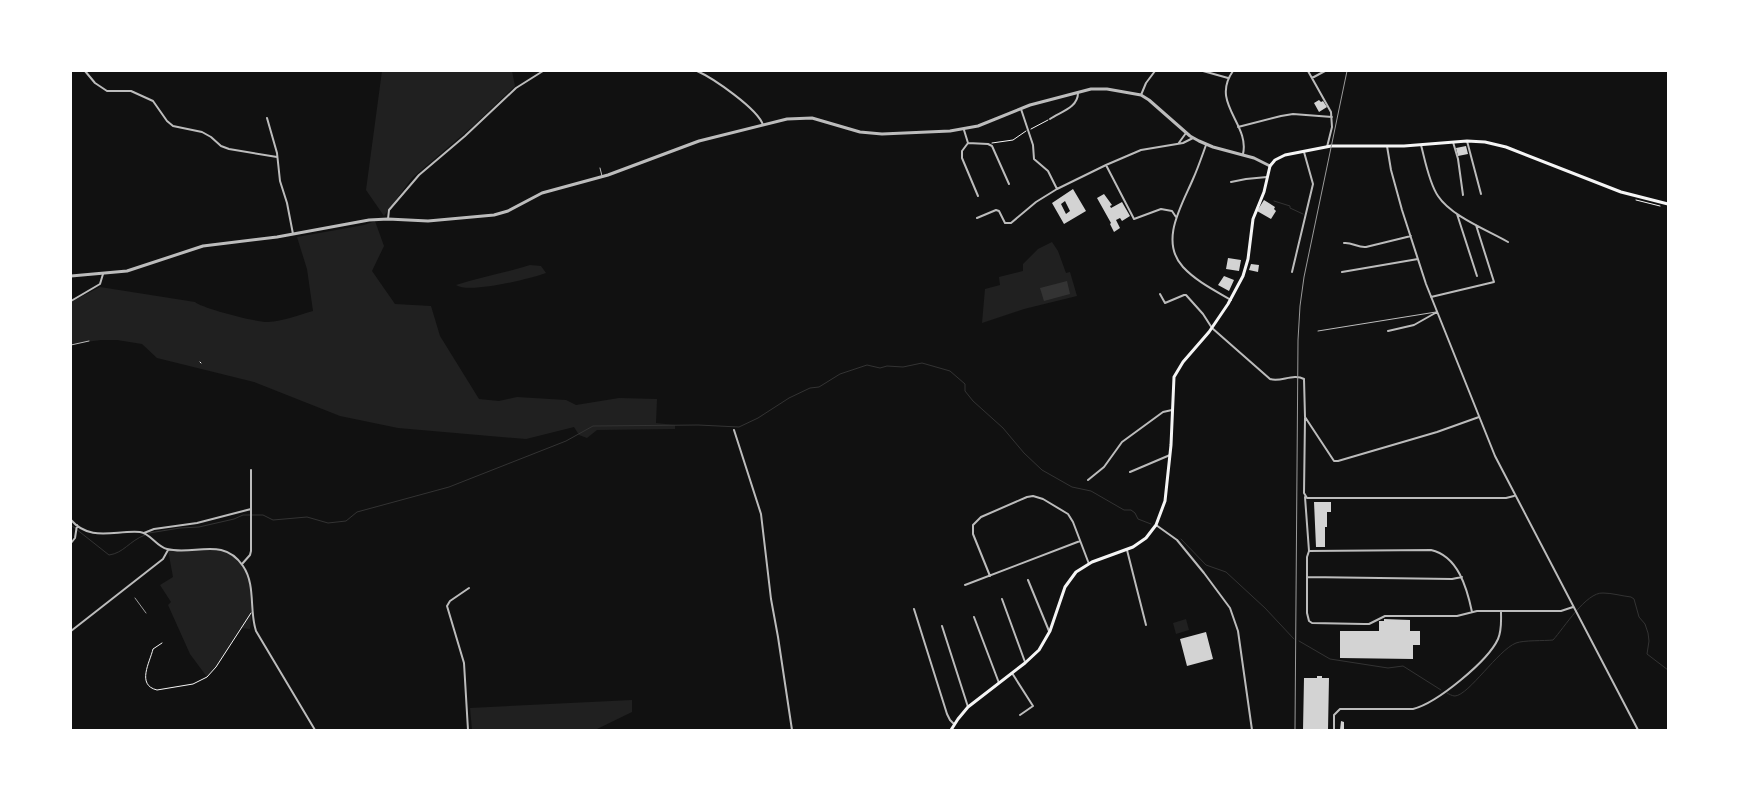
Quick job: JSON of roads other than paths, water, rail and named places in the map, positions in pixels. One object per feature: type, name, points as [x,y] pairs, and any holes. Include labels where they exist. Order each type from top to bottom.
[{"type":"main road","points":[[951,730],[968,707],[1025,663],[1039,650],[1050,631],[1068,582],[1076,572],[1089,564],[1127,550],[1144,539],[1156,525],[1165,501],[1170,455],[1172,384],[1175,374],[1183,362],[1212,328],[1231,300],[1245,271],[1249,253],[1252,221],[1264,192],[1270,166],[1279,157],[1327,147],[1421,145],[1468,141],[1496,144],[1621,192],[1668,204]]},
{"type":"street","points":[[85,71],[95,83],[107,91],[131,91],[151,100],[158,105],[168,123],[174,126],[202,132],[211,136],[221,146],[229,149],[277,157]]},
{"type":"street","points":[[388,219],[390,210],[419,175],[465,136],[516,88],[543,71]]},
{"type":"street","points":[[698,71],[718,83],[751,108],[760,116],[763,125]]},
{"type":"street","points":[[1141,95],[1146,83],[1156,71]]},
{"type":"street","points":[[1202,71],[1229,78]]},
{"type":"street","points":[[1233,71],[1229,78],[1226,93],[1227,101],[1244,142],[1243,154]]},
{"type":"street","points":[[1308,71],[1330,109],[1332,116],[1332,128],[1327,147]]},
{"type":"street","points":[[1312,78],[1325,71]]},
{"type":"street","points":[[71,276],[103,274],[134,269],[203,246],[293,234],[364,221],[388,219],[428,221],[494,215],[508,211],[542,193],[602,177],[699,141],[792,118],[807,118],[860,132],[882,134],[964,130],[983,125],[1021,108],[1078,92],[1101,89],[1141,95],[1149,100],[1193,138],[1206,145],[1243,154],[1270,166]]},
{"type":"street","points":[[1050,119],[1072,106],[1078,96],[1078,92]]},
{"type":"street","points":[[1021,108],[1033,145],[1034,159],[1048,171],[1057,188]]},
{"type":"street","points":[[1238,127],[1287,115],[1302,114],[1332,116]]},
{"type":"street","points":[[267,118],[277,157],[280,181],[287,203],[293,234]]},
{"type":"street","points":[[964,130],[968,143]]},
{"type":"street","points":[[1177,144],[1186,132]]},
{"type":"street","points":[[977,218],[996,210],[999,211],[1005,223],[1011,223],[1036,202],[1057,188],[1106,165],[1141,150],[1184,143],[1193,138]]},
{"type":"street","points":[[1468,141],[1481,194]]},
{"type":"street","points":[[1453,142],[1458,159],[1463,195]]},
{"type":"street","points":[[968,143],[988,144],[992,146],[1009,184]]},
{"type":"street","points":[[968,143],[962,151],[962,158],[978,196]]},
{"type":"street","points":[[1206,145],[1196,174],[1176,217],[1173,240],[1175,255],[1178,261],[1196,278],[1231,300]]},
{"type":"street","points":[[1421,145],[1437,195],[1445,204],[1457,213],[1508,242]]},
{"type":"street","points":[[1387,146],[1394,178],[1430,297],[1495,456],[1514,496],[1638,730]]},
{"type":"street","points":[[1292,272],[1313,184],[1304,152]]},
{"type":"street","points":[[1106,165],[1134,219],[1161,209],[1172,211],[1176,217]]},
{"type":"street","points":[[1231,182],[1267,177]]},
{"type":"street","points":[[1457,213],[1477,276]]},
{"type":"street","points":[[1430,297],[1494,282],[1476,224]]},
{"type":"street","points":[[1344,243],[1352,243],[1360,247],[1366,247],[1411,236]]},
{"type":"street","points":[[1342,272],[1418,259]]},
{"type":"street","points":[[71,300],[100,284],[103,274]]},
{"type":"street","points":[[1160,294],[1165,303],[1186,295],[1203,314],[1212,328],[1270,379],[1275,380],[1298,377],[1304,379],[1306,497],[1309,551],[1307,553],[1307,614],[1309,621],[1312,623],[1369,624],[1385,616],[1457,616],[1472,612],[1561,611],[1574,608]]},
{"type":"street","points":[[1388,331],[1414,325],[1437,312]]},
{"type":"street","points":[[1088,480],[1104,467],[1122,442],[1163,412],[1172,410]]},
{"type":"street","points":[[1305,417],[1334,461],[1437,432],[1479,417]]},
{"type":"street","points":[[734,430],[760,509],[771,599],[792,730]]},
{"type":"street","points":[[1130,472],[1170,455]]},
{"type":"street","points":[[242,564],[250,555],[251,551],[251,470]]},
{"type":"street","points":[[990,576],[973,534],[973,525],[981,517],[1022,498],[1033,496],[1038,497],[1068,514],[1073,522],[1089,564]]},
{"type":"street","points":[[1306,497],[1508,498],[1514,496]]},
{"type":"street","points":[[144,533],[154,529],[197,523],[251,510]]},
{"type":"street","points":[[71,520],[76,527],[97,534],[144,533],[168,550],[220,550],[230,554],[242,564],[251,586],[254,626],[259,637],[315,730]]},
{"type":"street","points":[[1156,525],[1180,544],[1214,586],[1234,616],[1238,631],[1252,730]]},
{"type":"street","points":[[71,543],[75,538],[76,527]]},
{"type":"street","points":[[965,585],[1080,540]]},
{"type":"street","points":[[71,631],[163,558],[168,550]]},
{"type":"street","points":[[1127,550],[1146,625]]},
{"type":"street","points":[[1309,551],[1431,550],[1444,556],[1462,577],[1471,602],[1472,612]]},
{"type":"street","points":[[1307,577],[1452,579],[1462,577]]},
{"type":"street","points":[[1028,580],[1050,631]]},
{"type":"street","points":[[468,730],[464,663],[447,606],[450,601],[469,588]]},
{"type":"street","points":[[1002,599],[1025,663]]},
{"type":"street","points":[[914,609],[947,714],[954,724]]},
{"type":"street","points":[[1334,730],[1334,715],[1340,710],[1418,708],[1458,683],[1496,643],[1500,632],[1501,611]]},
{"type":"street","points":[[974,617],[999,683]]},
{"type":"street","points":[[942,626],[968,707]]},
{"type":"street","points":[[1012,673],[1033,706],[1020,715]]},
{"type":"lane","points":[[600,168],[602,177]]},
{"type":"lane","points":[[1318,331],[1437,312]]},
{"type":"lane","points":[[71,345],[89,341]]},
{"type":"waterway","points":[[1274,201],[1290,206],[1290,208],[1303,214]]},
{"type":"waterway","points":[[149,533],[180,528],[199,527],[234,519],[243,515],[263,515],[273,520],[307,517],[328,523],[346,521],[357,512],[449,487],[566,441],[593,426],[698,425],[739,427],[758,418],[789,398],[810,388],[819,387],[840,374],[867,365],[880,368],[887,366],[903,367],[922,363],[950,371],[965,384],[965,391],[973,401],[1003,428],[1024,453],[1042,470],[1072,487],[1091,491],[1124,510],[1131,510],[1135,513],[1138,519],[1151,524]]},
{"type":"waterway","points":[[71,525],[109,555],[119,552],[135,540],[145,535]]},
{"type":"waterway","points":[[1181,539],[1206,565],[1226,572],[1265,608],[1294,639]]},
{"type":"waterway","points":[[1447,693],[1455,696],[1461,694],[1476,681],[1501,654],[1516,643],[1553,640],[1583,604],[1596,594],[1603,593],[1631,597],[1634,599],[1639,617],[1645,624],[1648,633],[1649,641],[1647,654],[1668,670]]},
{"type":"waterway","points":[[1299,641],[1330,659],[1388,668],[1403,666],[1441,690]]},
{"type":"railway","points":[[1295,730],[1298,340],[1300,306],[1304,277],[1347,71]]},
{"type":"railway","points":[[135,598],[146,613]]}]
